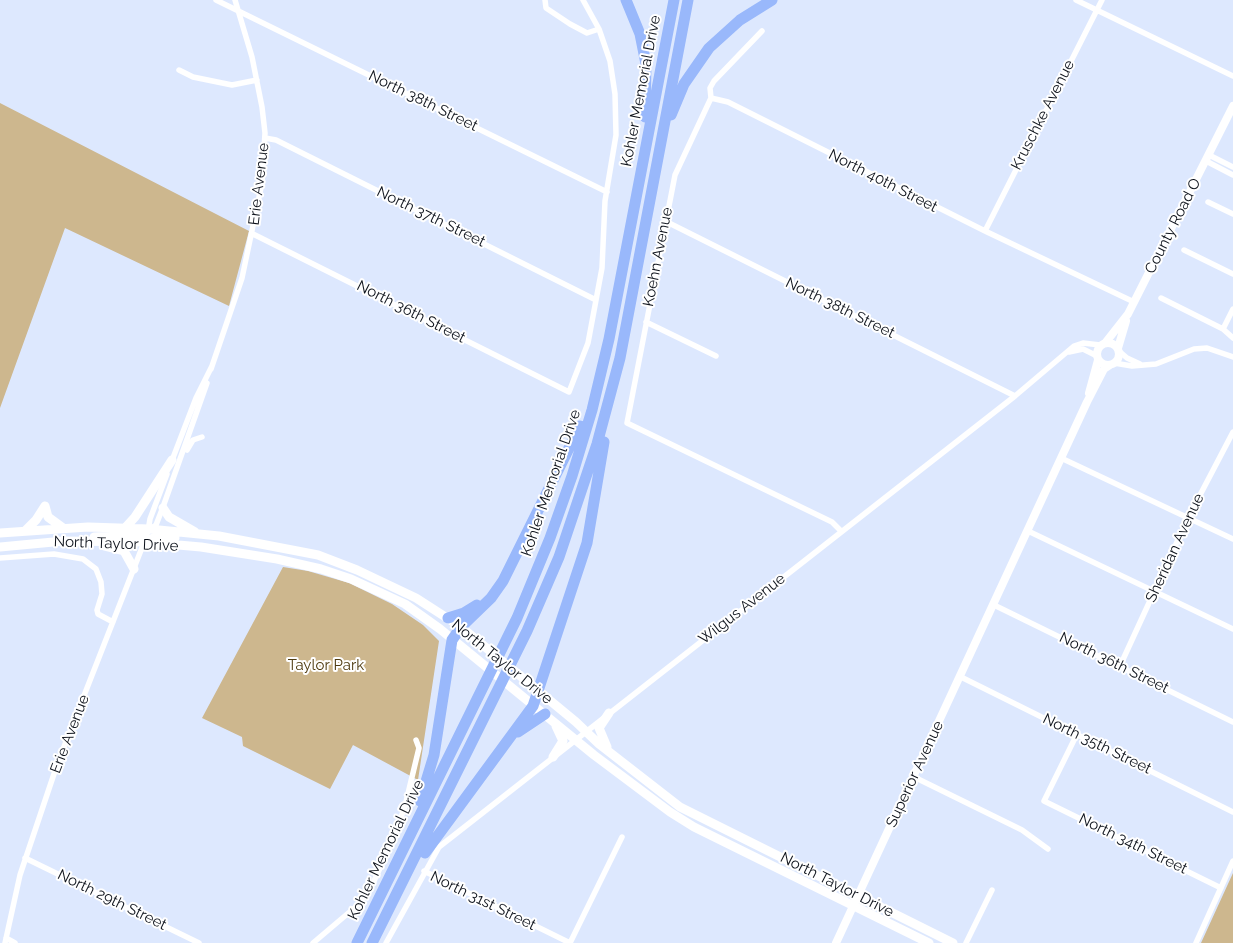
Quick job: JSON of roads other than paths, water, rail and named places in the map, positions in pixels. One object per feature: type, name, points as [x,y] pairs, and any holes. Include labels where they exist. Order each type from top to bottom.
[{"type":"highway","points":[[626,0],[640,34],[647,78],[647,103],[632,217]]},
{"type":"highway","name":"Kohler Memorial Drive","points":[[357,943],[505,644],[559,514],[582,445],[606,351],[674,0]]},
{"type":"highway","name":"Kohler Memorial Drive","points":[[372,943],[517,654],[559,557],[608,406],[620,358],[688,0]]},
{"type":"highway","points":[[651,192],[674,107],[694,68],[725,32],[772,0]]},
{"type":"highway","points":[[404,847],[434,755],[452,640],[460,627],[496,592],[528,535],[576,437],[606,351]]},
{"type":"highway","points":[[383,920],[432,842],[533,706],[587,543],[593,517],[608,406]]},
{"type":"highway","points":[[448,618],[469,611],[486,596],[528,535]]},
{"type":"highway","points":[[510,736],[548,717]]},
{"type":"main road","points":[[125,528],[135,517],[172,460]]},
{"type":"main road","points":[[25,531],[36,520],[45,506],[48,516],[63,528]]},
{"type":"main road","points":[[163,508],[176,522],[200,534]]},
{"type":"main road","name":"North Taylor Drive","points":[[0,533],[63,528],[125,528],[200,534],[256,542],[324,557],[382,580],[448,618],[460,627],[613,755],[680,807],[953,943]]},
{"type":"main road","points":[[64,541],[105,535],[138,535],[149,529]]},
{"type":"main road","points":[[144,542],[159,536],[180,538],[200,534]]},
{"type":"main road","points":[[64,541],[116,548],[125,553],[134,569]]},
{"type":"main road","name":"North Taylor Drive","points":[[0,547],[64,541],[144,542],[235,552],[320,569],[351,578],[405,604],[670,812],[694,827],[929,943]]},
{"type":"main road","points":[[609,712],[599,728],[604,744],[613,755]]},
{"type":"main road","points":[[548,717],[560,732],[563,741],[553,757]]},
{"type":"street","name":"North 38th Street","points":[[216,0],[607,192]]},
{"type":"street","name":"Erie Avenue","points":[[149,529],[156,524],[173,482],[236,300],[262,183],[265,138],[257,80],[236,0]]},
{"type":"street","points":[[545,0],[546,8],[570,24],[587,33],[599,30]]},
{"type":"street","points":[[583,0],[599,30],[610,61],[616,102],[614,153],[607,192],[604,256],[596,300]]},
{"type":"street","points":[[1076,0],[1233,76]]},
{"type":"street","name":"Kruschke Avenue","points":[[985,231],[1102,0]]},
{"type":"street","points":[[711,98],[710,88],[714,81],[762,31]]},
{"type":"street","points":[[179,70],[193,77],[232,85],[257,80]]},
{"type":"street","name":"North 40th Street","points":[[711,98],[728,102],[985,231],[1134,302]]},
{"type":"street","name":"Koehn Avenue","points":[[711,98],[674,175],[627,424],[832,522],[841,531]]},
{"type":"street","name":"County Road O","points":[[1103,344],[1128,314],[1233,106]]},
{"type":"street","name":"North 37th Street","points":[[265,138],[276,140],[596,300]]},
{"type":"street","points":[[1207,158],[1233,166]]},
{"type":"street","points":[[1207,158],[1233,175]]},
{"type":"street","points":[[1208,202],[1233,214]]},
{"type":"street","name":"North 38th Street","points":[[665,221],[1014,396]]},
{"type":"street","name":"North 36th Street","points":[[252,234],[569,392],[583,360],[596,300]]},
{"type":"street","points":[[1184,250],[1233,274]]},
{"type":"street","points":[[1161,298],[1223,329],[1233,338]]},
{"type":"street","points":[[1223,329],[1233,309]]},
{"type":"street","points":[[994,605],[1087,402],[1104,369],[1118,358],[1118,350],[1128,314]]},
{"type":"street","points":[[646,322],[716,356]]},
{"type":"street","name":"Wilgus Avenue","points":[[386,943],[439,847],[1080,343],[1103,344]]},
{"type":"street","points":[[1087,402],[1097,358],[1103,344],[1113,343],[1118,350],[1132,361],[1145,365]]},
{"type":"street","points":[[1067,353],[1083,349],[1103,364],[1132,366],[1156,364],[1194,349],[1207,348],[1233,357]]},
{"type":"street","name":"Erie Avenue","points":[[5,941],[25,858],[58,762],[134,569],[149,529],[150,519],[196,398],[212,366]]},
{"type":"street","name":"Sheridan Avenue","points":[[1120,666],[1188,518],[1233,432]]},
{"type":"street","points":[[173,482],[190,444],[193,440],[202,437]]},
{"type":"street","points":[[1061,458],[1233,539]]},
{"type":"street","points":[[1028,531],[1233,629]]},
{"type":"street","points":[[0,558],[54,554],[83,559],[96,569],[101,582],[102,594],[97,610],[98,614],[113,622]]},
{"type":"street","name":"North 36th Street","points":[[994,605],[1233,722]]},
{"type":"street","name":"Superior Avenue","points":[[836,943],[994,605]]},
{"type":"street","name":"North 35th Street","points":[[961,677],[1233,812]]},
{"type":"street","name":"North 34th Street","points":[[1077,734],[1044,801],[1221,888]]},
{"type":"street","points":[[313,943],[359,904],[374,881],[393,840],[405,806],[418,754],[416,740]]},
{"type":"street","points":[[914,777],[1022,830],[1048,849]]},
{"type":"street","points":[[570,943],[622,837]]},
{"type":"street","name":"North 29th Street","points":[[25,858],[199,943]]},
{"type":"street","points":[[1196,943],[1233,861]]},
{"type":"street","name":"North 31st Street","points":[[424,872],[570,943]]},
{"type":"street","points":[[966,943],[992,890]]},
{"type":"street","points":[[5,941],[15,943]]},
{"type":"park label","name":"Taylor Park","points":[[326,665]]}]
